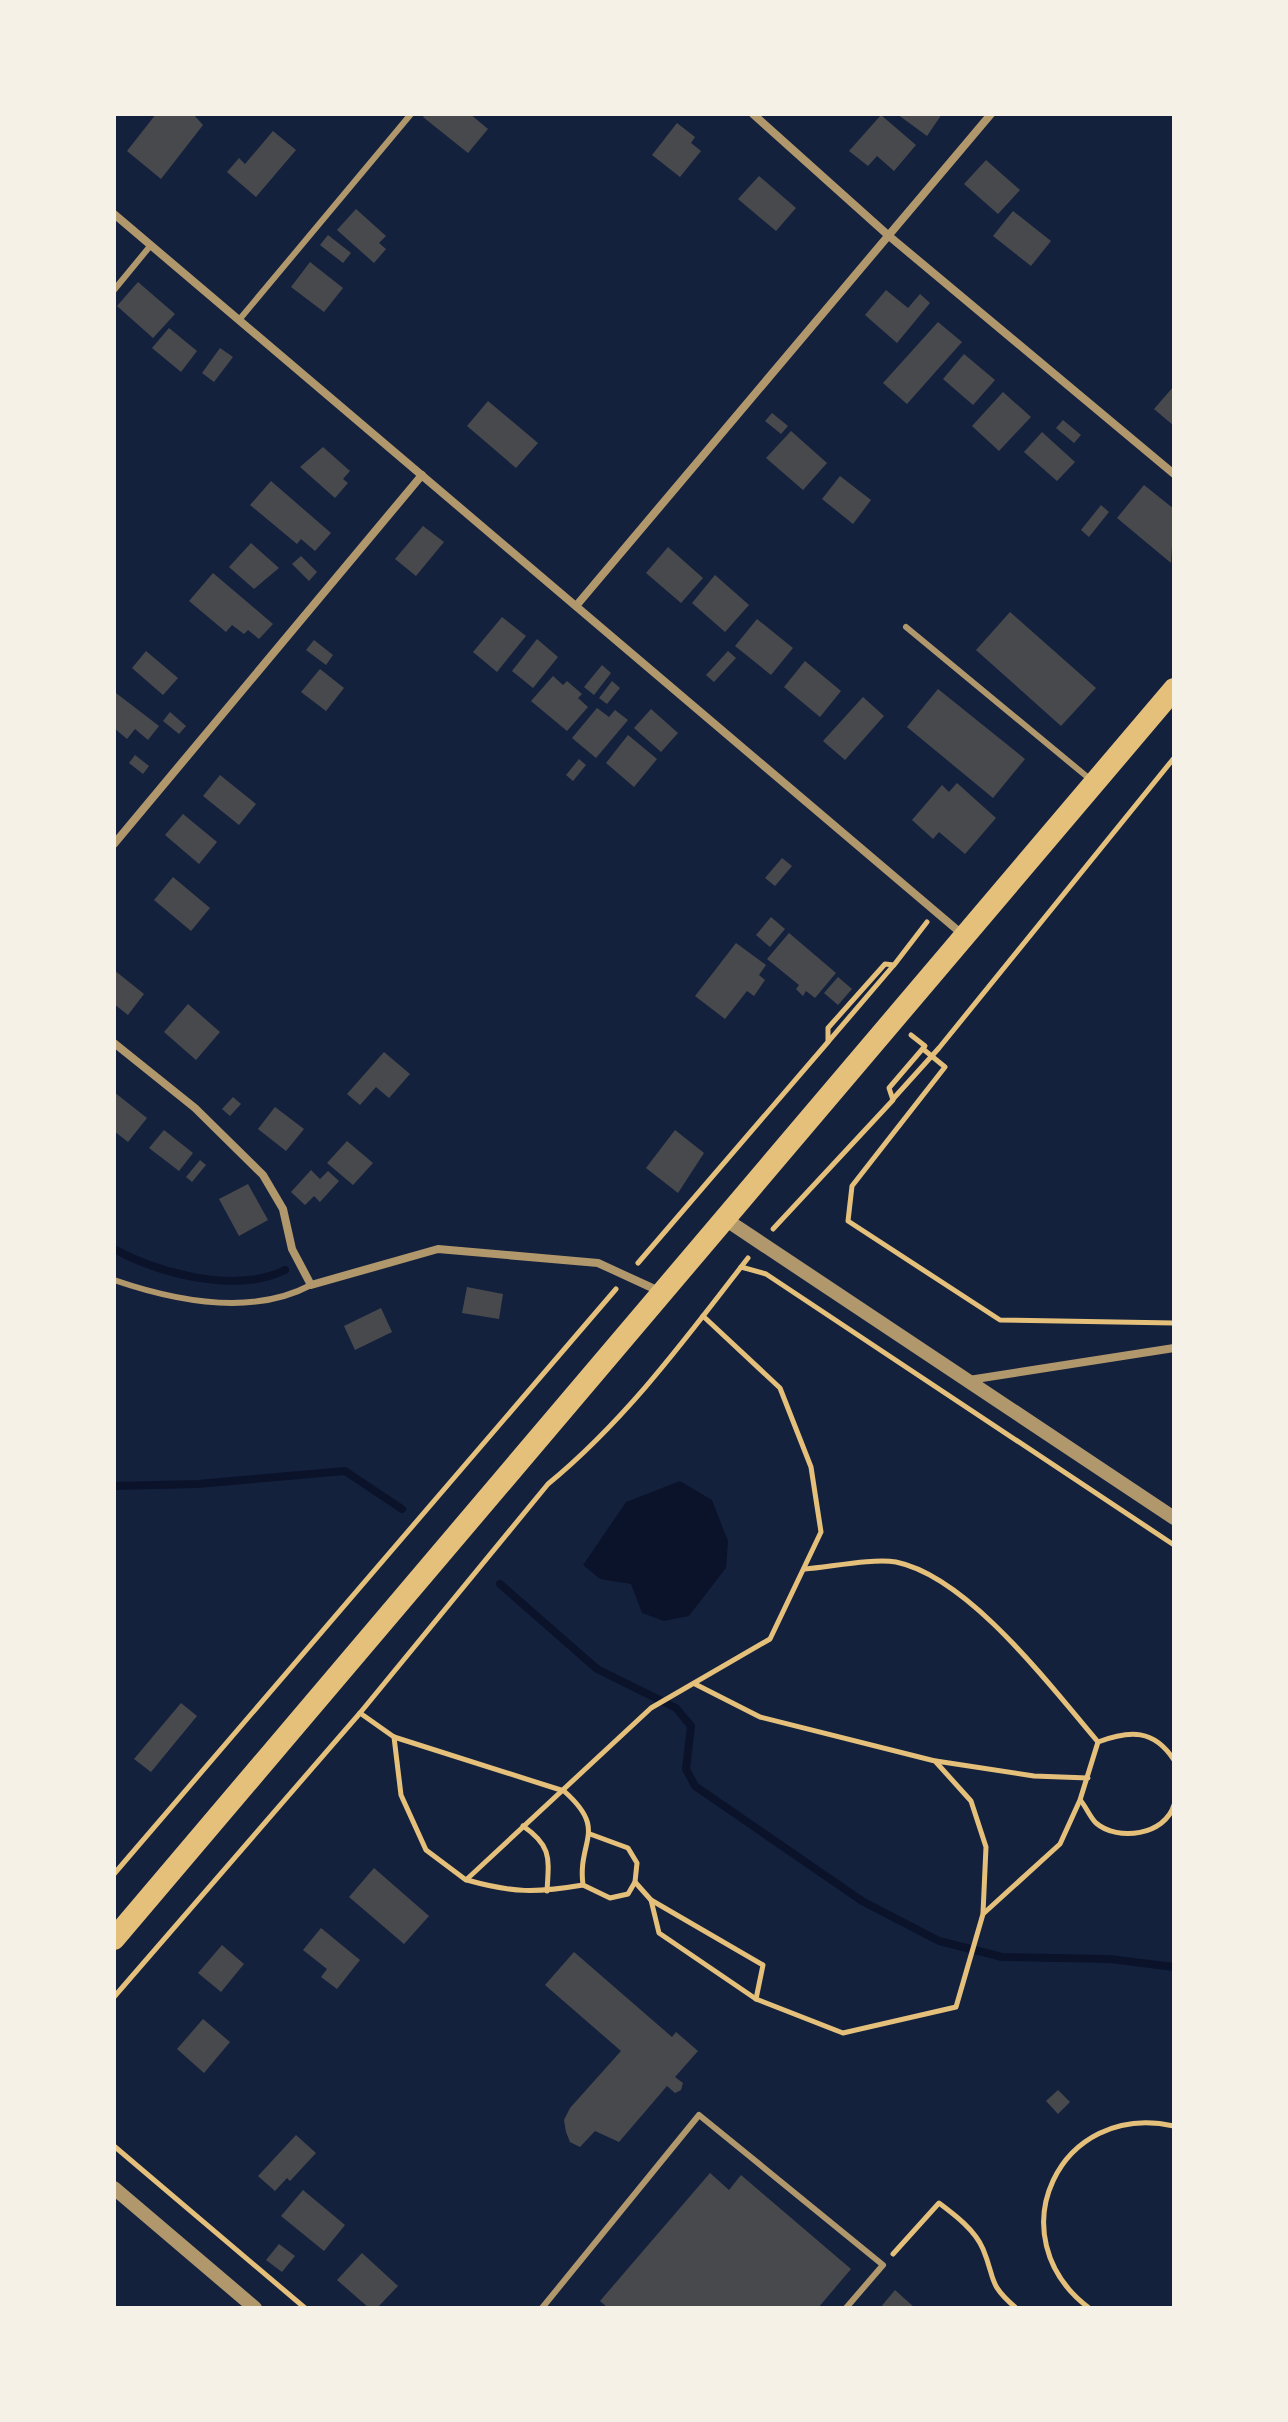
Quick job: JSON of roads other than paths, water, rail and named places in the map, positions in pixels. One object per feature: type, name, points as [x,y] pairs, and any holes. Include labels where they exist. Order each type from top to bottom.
[{"type":"highway","points":[[116,1932],[1174,689]]},
{"type":"street","points":[[753,114],[889,236],[1174,474]]},
{"type":"street","points":[[576,606],[991,114]]},
{"type":"street","points":[[114,214],[965,937]]},
{"type":"street","points":[[114,844],[422,475]]},
{"type":"street","points":[[114,1043],[195,1108],[263,1175],[283,1209],[292,1249],[311,1285],[438,1249],[598,1263],[663,1293]]},
{"type":"street","points":[[725,1219],[1174,1518]]},
{"type":"street","points":[[968,1380],[1174,1348]]},
{"type":"street","points":[[114,2188],[255,2308]]},
{"type":"lane","points":[[239,320],[411,114]]},
{"type":"lane","points":[[114,290],[151,245]]},
{"type":"lane","points":[[906,627],[1095,783]]},
{"type":"lane","points":[[114,1280],[152,1293],[196,1301],[285,1298],[311,1285]]},
{"type":"lane","points":[[542,2308],[699,2115],[883,2265],[846,2308]]},
{"type":"water","points":[[680,1481],[712,1500],[728,1541],[726,1568],[689,1616],[664,1621],[642,1613],[631,1584],[600,1579],[583,1565],[626,1502]]},
{"type":"waterway","points":[[114,1249],[153,1266],[199,1278],[244,1280],[285,1270]]},
{"type":"waterway","points":[[114,1486],[198,1484],[345,1471],[402,1509]]},
{"type":"waterway","points":[[500,1584],[597,1669],[676,1708],[691,1726],[686,1769],[695,1786],[862,1901],[939,1941],[1002,1957],[1110,1959],[1174,1967]]}]
